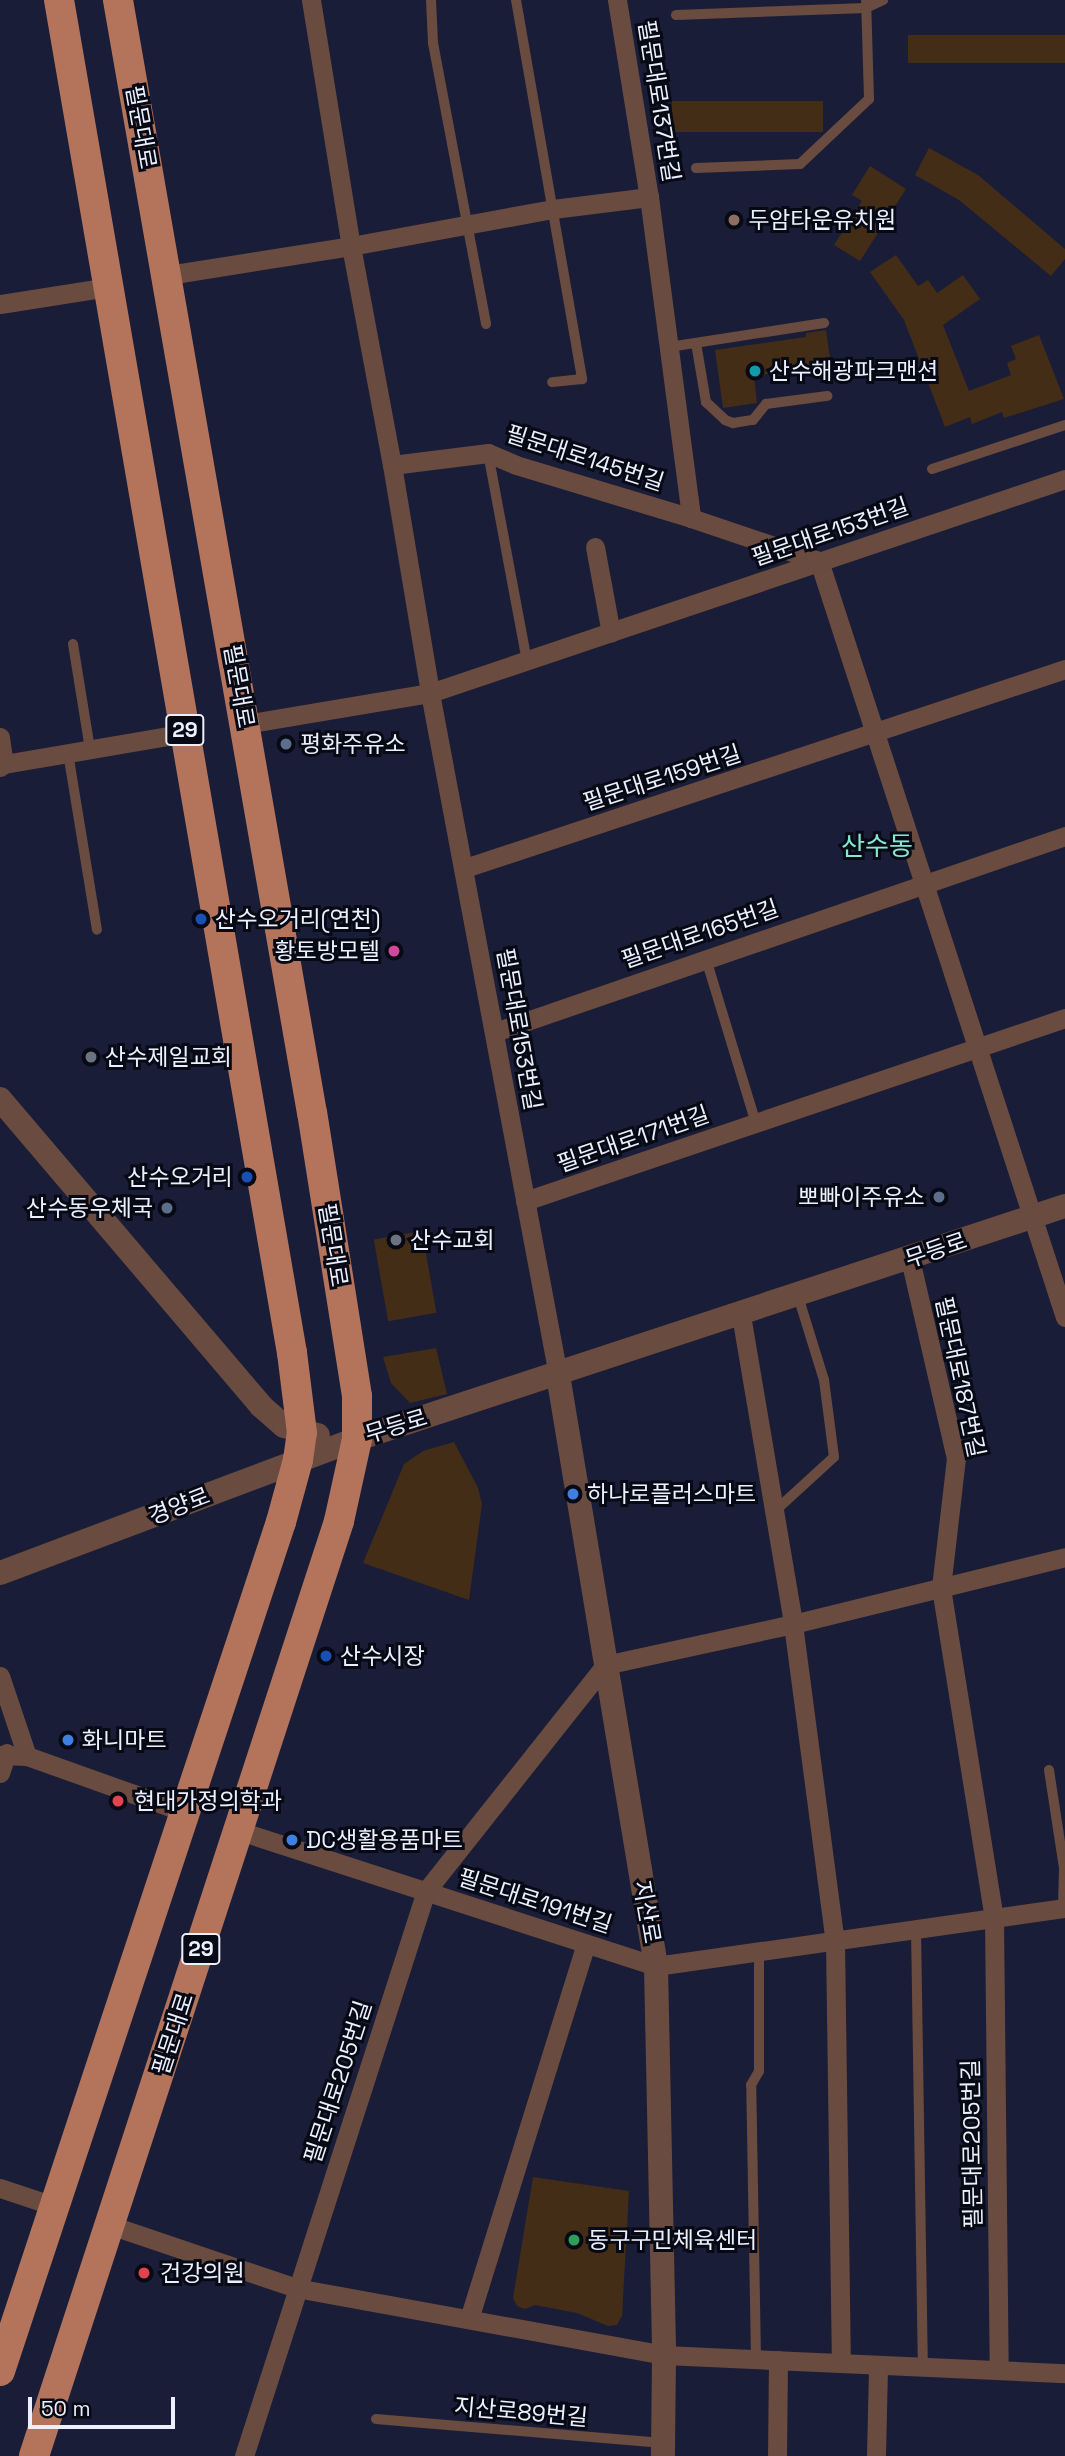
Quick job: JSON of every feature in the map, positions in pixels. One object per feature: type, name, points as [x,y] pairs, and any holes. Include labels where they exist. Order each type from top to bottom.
[{"type":"main road","name":"29","points":[[0,2371],[184,1812],[300,1447],[290,1339],[58,0]]},
{"type":"main road","name":"필문대로","points":[[34,2456],[339,1521],[357,1439],[357,1396],[351,1355],[246,724],[118,0]]},
{"type":"street","points":[[311,0],[351,246],[393,465]]},
{"type":"street","name":"필문대로137번길","points":[[168,275],[351,246],[553,209],[649,197],[617,0]]},
{"type":"street","name":"필문대로145번길","points":[[649,197],[691,518]]},
{"type":"street","points":[[0,304],[108,287]]},
{"type":"street","name":"필문대로145번길","points":[[393,465],[488,453],[516,465],[691,518],[819,561]]},
{"type":"street","name":"필문대로153번길","points":[[393,465],[430,693],[465,868],[558,1375]]},
{"type":"street","name":"필문대로153번길","points":[[246,724],[430,693],[1065,479]]},
{"type":"street","points":[[595,547],[611,633]]},
{"type":"street","points":[[819,561],[921,883],[1065,1317]]},
{"type":"street","name":"필문대로159번길","points":[[465,868],[1065,669]]},
{"type":"street","points":[[0,737],[2,766],[186,733]]},
{"type":"street","name":"필문대로165번길","points":[[495,1031],[921,883],[1065,836]]},
{"type":"street","name":"필문대로171번길","points":[[525,1201],[1065,1018]]},
{"type":"street","points":[[0,1099],[261,1406],[284,1426],[300,1447]]},
{"type":"street","name":"무등로","points":[[357,1439],[741,1315],[1065,1206]]},
{"type":"street","name":"필문대로187번길","points":[[910,1259],[956,1458],[941,1588]]},
{"type":"street","points":[[741,1315],[793,1624],[835,1941],[841,2363]]},
{"type":"street","name":"지산로","points":[[558,1375],[656,1966],[664,2355],[663,2449]]},
{"type":"street","name":"경양로","points":[[0,1573],[300,1447],[357,1439]]},
{"type":"street","points":[[605,1665],[793,1624],[1065,1557]]},
{"type":"street","points":[[941,1588],[994,1918]]},
{"type":"street","name":"필문대로191번길","points":[[426,1891],[605,1665]]},
{"type":"street","points":[[0,1676],[27,1756]]},
{"type":"street","points":[[0,1773],[3,1754],[27,1756],[184,1812]]},
{"type":"street","name":"필문대로191번길","points":[[240,1831],[656,1966],[1064,1908]]},
{"type":"street","name":"필문대로205번길","points":[[244,2456],[426,1891]]},
{"type":"street","name":"필문대로205번길","points":[[994,1918],[999,2370]]},
{"type":"street","points":[[469,2319],[586,1944]]},
{"type":"street","points":[[0,2188],[54,2206]]},
{"type":"street","points":[[110,2225],[296,2288],[664,2355],[1065,2373]]},
{"type":"street","points":[[777,2456],[778,2360]]},
{"type":"street","points":[[876,2456],[878,2365]]},
{"type":"lane","points":[[431,0],[433,43],[486,324]]},
{"type":"lane","points":[[516,0],[582,379],[552,382]]},
{"type":"lane","points":[[676,15],[866,4],[883,0]]},
{"type":"lane","points":[[696,168],[800,164],[869,99],[866,4]]},
{"type":"lane","points":[[669,347],[824,323]]},
{"type":"lane","points":[[696,343],[706,402],[725,420],[733,423],[753,420],[766,404],[827,396]]},
{"type":"lane","points":[[932,469],[1065,425]]},
{"type":"lane","points":[[488,453],[527,662]]},
{"type":"lane","points":[[73,643],[90,749]]},
{"type":"lane","points":[[68,753],[97,930]]},
{"type":"lane","points":[[706,958],[756,1124]]},
{"type":"lane","points":[[775,1511],[834,1457],[824,1380],[798,1296]]},
{"type":"lane","points":[[1049,1770],[1064,1868],[1064,1908]]},
{"type":"lane","points":[[916,1929],[923,2367]]},
{"type":"lane","points":[[756,2359],[751,2085],[759,2071],[759,1952]]},
{"type":"lane","name":"지산로89번길","points":[[376,2419],[663,2449]]},
{"type":"building","points":[[908,35],[1065,35],[1065,63],[908,63]]},
{"type":"building","points":[[672,101],[823,101],[823,132],[672,132]]},
{"type":"building","points":[[929,148],[978,175],[1065,249],[1065,259],[1051,276],[959,200],[915,175]]},
{"type":"building","points":[[870,166],[906,189],[860,261],[834,245],[862,201],[852,195]]},
{"type":"building","points":[[896,255],[918,286],[928,280],[937,293],[963,275],[980,299],[943,325],[969,391],[1011,375],[1007,363],[1016,359],[1011,346],[1039,335],[1064,399],[1004,418],[1002,412],[972,424],[970,417],[945,427],[904,320],[870,272]]},
{"type":"building","name":"산수해광파크맨션","points":[[826,330],[831,365],[754,376],[757,403],[723,408],[715,350],[806,337],[806,333]]},
{"type":"building","points":[[422,1231],[436,1313],[388,1321],[374,1240]]},
{"type":"building","points":[[436,1348],[447,1394],[410,1403],[391,1383],[383,1357]]},
{"type":"building","points":[[454,1442],[478,1488],[482,1504],[469,1600],[363,1563],[404,1464],[423,1451]]},
{"type":"building","name":"동구구민체육센터","points":[[533,2177],[629,2191],[622,2316],[617,2325],[608,2326],[577,2313],[535,2305],[525,2309],[517,2306],[513,2298]]},
{"type":"place","name":"두암타운유치원","points":[[734,220]]},
{"type":"place","name":"산수해광파크맨션","points":[[755,371]]},
{"type":"place","name":"평화주유소","points":[[286,744]]},
{"type":"place","name":"산수오거리(연천)","points":[[201,919]]},
{"type":"place","name":"황토방모텔","points":[[394,951]]},
{"type":"place","name":"산수제일교회","points":[[91,1057]]},
{"type":"place","name":"산수오거리","points":[[247,1177]]},
{"type":"place","name":"뽀빠이주유소","points":[[939,1197]]},
{"type":"place","name":"산수동우체국","points":[[167,1208]]},
{"type":"place","name":"산수교회","points":[[396,1240]]},
{"type":"place","name":"하나로플러스마트","points":[[573,1494]]},
{"type":"place","name":"산수시장","points":[[326,1656]]},
{"type":"place","name":"화니마트","points":[[68,1740]]},
{"type":"place","name":"현대가정의학과","points":[[118,1801]]},
{"type":"place","name":"DC생활용품마트","points":[[292,1840]]},
{"type":"place","name":"동구구민체육센터","points":[[574,2240]]},
{"type":"place","name":"건강의원","points":[[144,2273]]},
{"type":"district","name":"산수동","points":[[877,847]]}]
